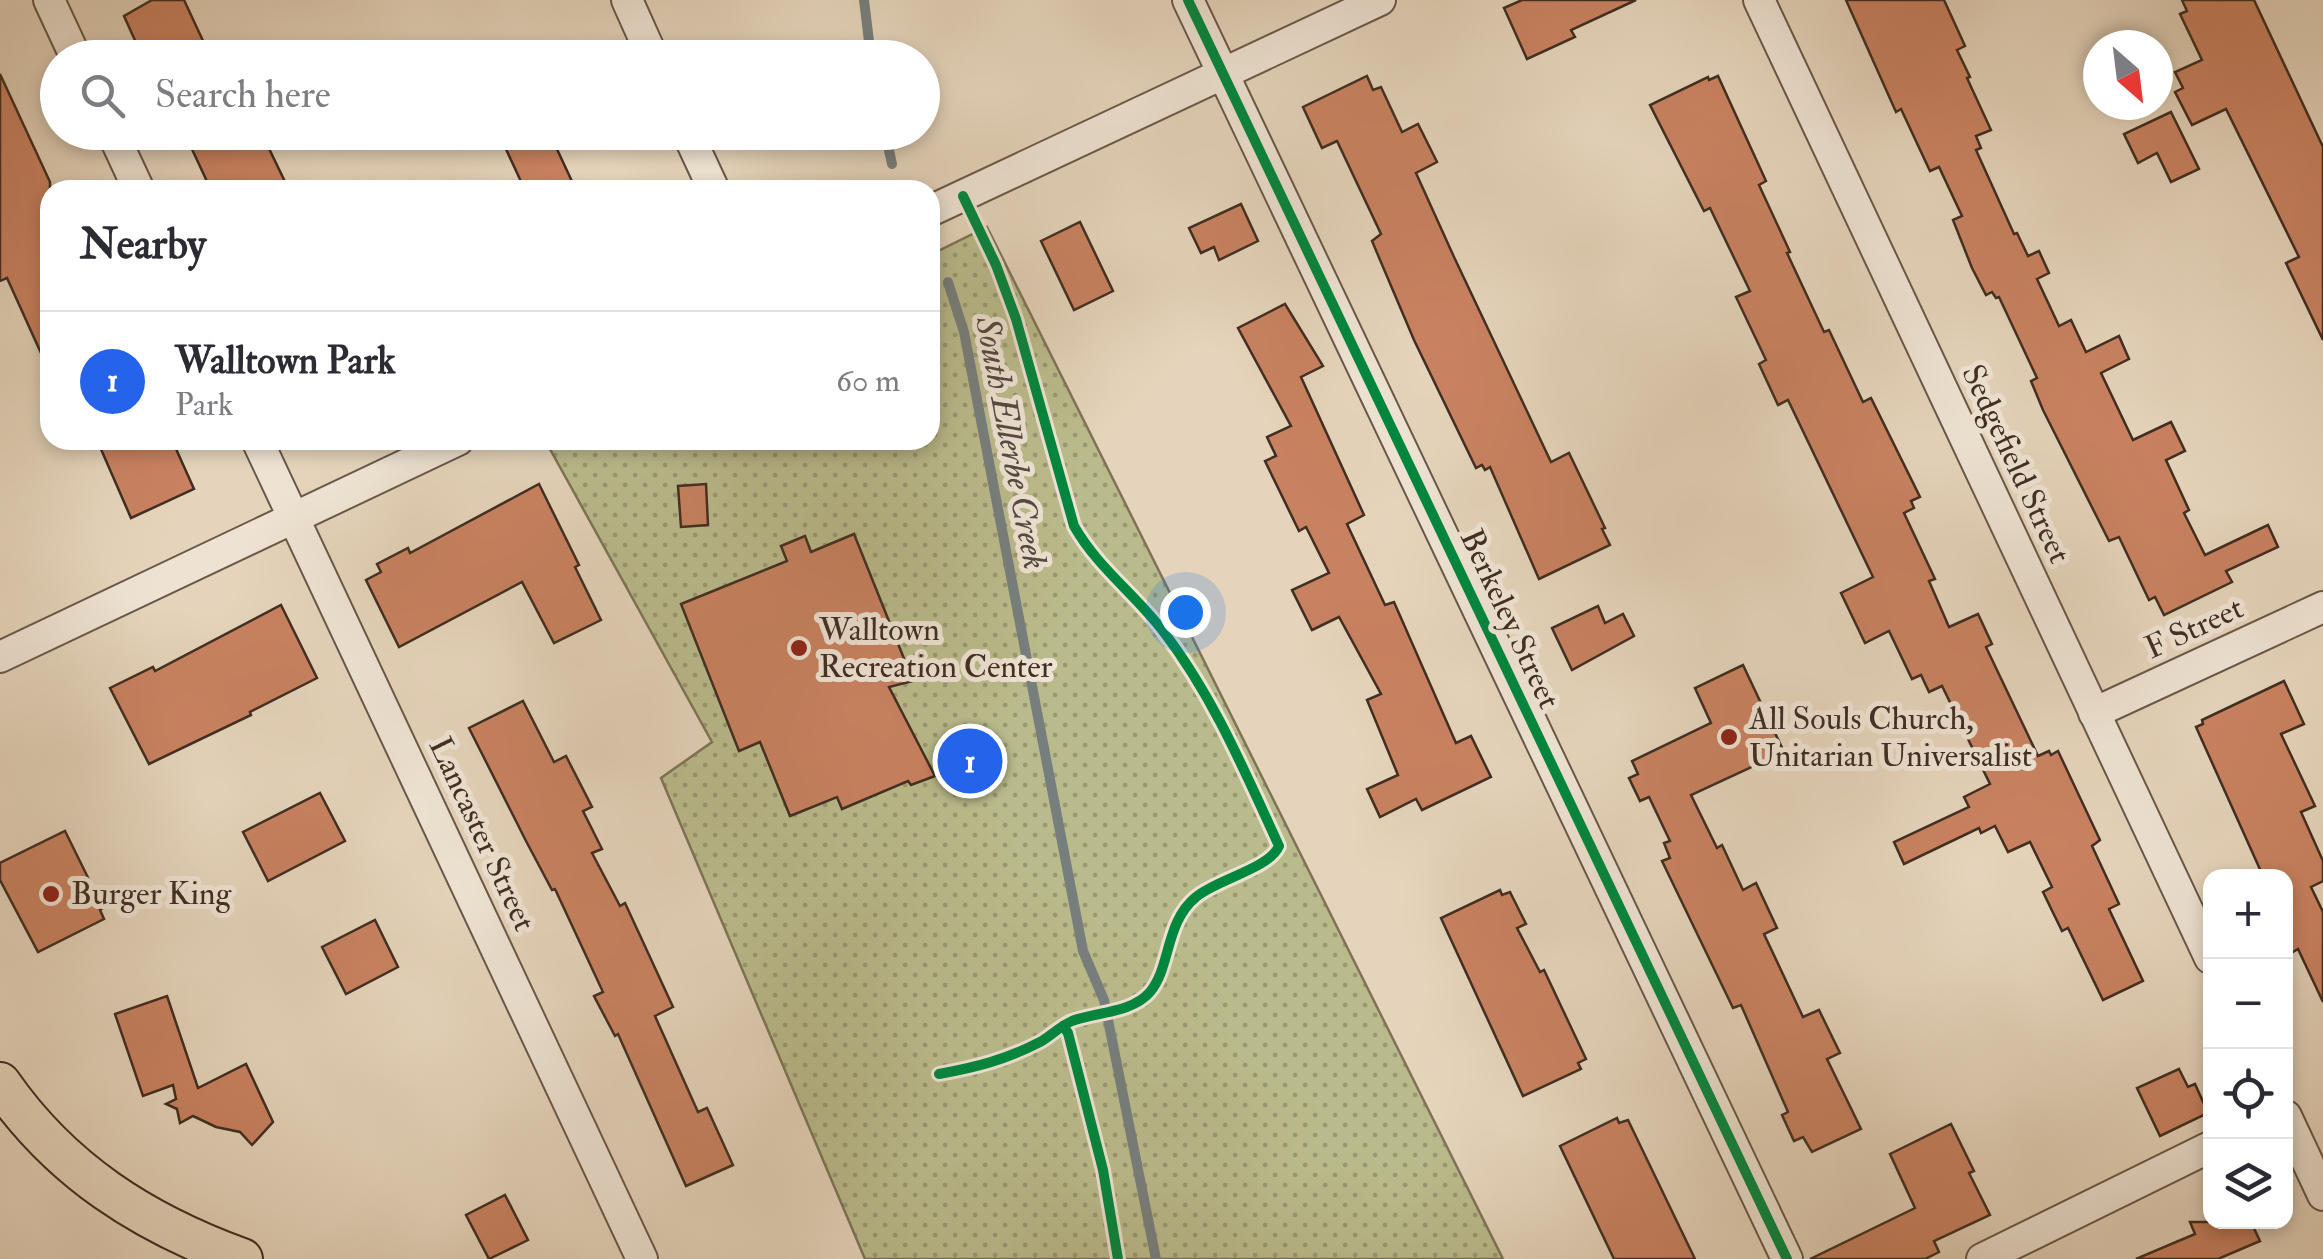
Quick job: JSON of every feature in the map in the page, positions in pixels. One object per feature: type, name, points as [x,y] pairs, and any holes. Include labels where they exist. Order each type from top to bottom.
[{"type":"main road","points":[[0,1083],[49,1141],[126,1207],[176,1233],[242,1259]]},
{"type":"street","points":[[49,0],[68,40]]},
{"type":"street","points":[[626,0],[645,40]]},
{"type":"street","name":"Berkeley Street","points":[[1188,0],[1787,1259]]},
{"type":"street","points":[[940,207],[1380,0]]},
{"type":"street","name":"Sedgefield Street","points":[[1758,0],[2203,943]]},
{"type":"street","points":[[120,150],[134,180]]},
{"type":"street","points":[[696,150],[710,180]]},
{"type":"street","name":"Lancaster Street","points":[[262,450],[642,1259]]},
{"type":"street","points":[[0,658],[436,450]]},
{"type":"street","name":"F Street","points":[[2094,714],[2323,607]]},
{"type":"street","points":[[2293,1131],[2323,1195]]},
{"type":"street","points":[[1982,1259],[2203,1151]]},
{"type":"green space","points":[[987,227],[1503,1259],[865,1259],[661,778],[712,742],[551,450],[940,450],[940,250]]},
{"type":"building","points":[[152,0],[184,0],[203,40],[135,40],[124,16]]},
{"type":"building","points":[[1522,0],[1636,0],[1571,30],[1575,37],[1527,59],[1504,8]]},
{"type":"building","points":[[1846,0],[1944,0],[1965,46],[1957,50],[1970,77],[1967,78],[1991,130],[1976,136],[1981,148],[1976,150],[2014,234],[2017,233],[2028,256],[2039,251],[2049,273],[2037,279],[2059,326],[2071,320],[2086,352],[2119,336],[2129,359],[2101,373],[2133,440],[2171,422],[2185,451],[2166,460],[2189,510],[2184,513],[2205,555],[2268,525],[2278,547],[2226,571],[2232,582],[2164,615],[2155,597],[2149,600],[2119,537],[2109,541],[2043,410],[2031,381],[2037,378],[1999,297],[1992,292],[1986,295],[1972,268],[1953,220],[1962,216],[1939,167],[1930,171],[1901,109],[1896,112]]},
{"type":"building","points":[[2182,0],[2254,0],[2323,147],[2323,340],[2286,263],[2299,257],[2226,109],[2192,125],[2175,92],[2183,88],[2175,72],[2202,60],[2180,14],[2187,11]]},
{"type":"building","points":[[0,74],[49,180],[40,180],[40,351],[7,278],[0,281]]},
{"type":"building","points":[[1367,76],[1373,90],[1381,87],[1402,132],[1418,124],[1437,162],[1416,173],[1454,257],[1551,462],[1569,453],[1605,528],[1602,529],[1610,545],[1539,579],[1490,467],[1476,468],[1414,340],[1372,241],[1381,234],[1337,141],[1322,148],[1303,107]]},
{"type":"building","points":[[1718,76],[1766,181],[1759,185],[1824,332],[1829,330],[1863,402],[1871,398],[1920,497],[1911,501],[1914,508],[1904,513],[1935,579],[1929,581],[1949,627],[1978,614],[1992,644],[1986,647],[2038,756],[2058,751],[2100,840],[2092,846],[2119,904],[2109,909],[2143,981],[2103,1000],[2068,928],[2062,931],[2043,892],[2052,887],[2030,842],[2008,852],[1995,826],[1981,833],[1979,828],[1904,864],[1894,842],[1969,807],[1964,797],[1990,784],[1942,686],[1929,692],[1921,675],[1912,679],[1889,631],[1865,643],[1841,593],[1873,577],[1788,400],[1778,405],[1759,364],[1766,360],[1736,297],[1750,291],[1710,208],[1704,211],[1650,105],[1708,77],[1709,80]]},
{"type":"building","points":[[2173,116],[2199,169],[2171,182],[2157,153],[2138,163],[2124,134],[2154,120],[2173,120]]},
{"type":"building","points":[[192,150],[270,150],[284,180],[206,180]]},
{"type":"building","points":[[506,150],[557,150],[571,180],[520,180]]},
{"type":"building","points":[[1241,204],[1258,241],[1219,260],[1214,247],[1201,253],[1189,228]]},
{"type":"building","points":[[1080,222],[1113,291],[1074,310],[1041,241]]},
{"type":"building","points":[[1285,304],[1323,366],[1301,377],[1364,515],[1347,524],[1385,605],[1394,602],[1456,743],[1471,736],[1491,777],[1422,810],[1416,799],[1380,817],[1367,789],[1398,775],[1367,700],[1381,694],[1339,617],[1312,630],[1292,590],[1329,573],[1306,527],[1299,531],[1265,461],[1276,456],[1267,437],[1291,426],[1238,328]]},
{"type":"building","points":[[101,450],[176,450],[194,489],[131,518]]},
{"type":"building","points":[[539,484],[601,620],[554,643],[522,582],[399,647],[366,580],[381,572],[377,564],[408,548],[410,553]]},
{"type":"building","points":[[706,484],[708,525],[681,527],[678,486]]},
{"type":"building","name":"Walltown Recreation Center","points":[[854,534],[913,681],[889,687],[935,776],[911,785],[908,781],[842,809],[837,797],[790,816],[760,742],[739,751],[681,604],[787,561],[781,546],[805,536],[811,552]]},
{"type":"building","points":[[281,605],[317,678],[149,764],[110,688],[153,667],[155,671]]},
{"type":"building","points":[[1598,606],[1605,623],[1623,614],[1634,636],[1572,670],[1552,628]]},
{"type":"building","points":[[1743,665],[1784,752],[1691,795],[1717,848],[1722,845],[1743,890],[1756,883],[1777,928],[1764,934],[1803,1017],[1819,1010],[1840,1053],[1827,1059],[1861,1129],[1812,1152],[1803,1137],[1794,1141],[1782,1115],[1788,1112],[1741,1005],[1733,1008],[1662,861],[1670,858],[1664,843],[1670,841],[1649,797],[1640,801],[1629,778],[1638,774],[1632,761],[1711,723],[1695,688]]},
{"type":"building","points":[[2284,681],[2304,724],[2281,734],[2315,806],[2301,812],[2323,861],[2323,881],[2311,887],[2323,912],[2323,1002],[2298,949],[2293,952],[2293,869],[2260,869],[2196,727],[2203,724],[2202,720]]},
{"type":"building","points":[[523,701],[554,762],[566,756],[592,807],[583,811],[602,849],[592,853],[620,906],[625,903],[673,1007],[655,1016],[698,1112],[707,1108],[733,1165],[686,1186],[618,1034],[615,1036],[594,996],[603,992],[555,889],[552,890],[469,728]]},
{"type":"building","points":[[320,793],[345,841],[268,881],[243,832]]},
{"type":"building","name":"Burger King","points":[[65,831],[103,908],[100,910],[104,919],[38,952],[0,880],[0,863]]},
{"type":"building","points":[[1500,890],[1502,895],[1510,892],[1526,924],[1517,928],[1540,972],[1544,970],[1586,1059],[1578,1063],[1581,1069],[1523,1096],[1441,918]]},
{"type":"building","points":[[375,920],[398,967],[346,994],[322,947]]},
{"type":"building","points":[[167,996],[198,1088],[246,1064],[273,1122],[252,1145],[240,1132],[216,1127],[193,1116],[180,1123],[177,1109],[166,1104],[176,1099],[173,1085],[143,1096],[115,1014]]},
{"type":"building","points":[[2179,1069],[2188,1087],[2195,1084],[2203,1102],[2203,1115],[2160,1136],[2137,1088]]},
{"type":"building","points":[[1617,1118],[1619,1123],[1628,1120],[1695,1259],[1614,1259],[1560,1146]]},
{"type":"building","points":[[1951,1124],[1990,1215],[1934,1241],[1939,1252],[1925,1259],[1810,1259],[1915,1208],[1890,1154]]},
{"type":"building","points":[[505,1195],[528,1240],[489,1259],[466,1215]]},
{"type":"building","points":[[2190,1222],[2203,1222],[2203,1229],[2254,1229],[2260,1241],[2218,1259],[2136,1259],[2195,1234]]},
{"type":"waterway","name":"South Ellerbe Creek","points":[[864,0],[869,40]]},
{"type":"waterway","name":"South Ellerbe Creek","points":[[889,150],[892,164]]},
{"type":"waterway","name":"South Ellerbe Creek","points":[[948,282],[964,332],[1083,951],[1104,1000],[1156,1259]]},
{"type":"cycle path","points":[[1188,0],[1787,1259]]},
{"type":"cycle path","points":[[939,1074],[1003,1058],[1040,1042],[1072,1021],[1124,1008],[1142,999],[1157,982],[1173,931],[1186,907],[1205,891],[1265,861],[1279,846],[1227,735],[1181,656],[1074,526],[1016,319],[996,265],[963,196]]},
{"type":"cycle path","points":[[1063,1026],[1103,1170],[1118,1259]]},
{"type":"place","name":"Walltown Recreation Center","points":[[799,648]]},
{"type":"place","name":"All Souls Church, Unitarian Universalist","points":[[1729,737]]},
{"type":"place","name":"Walltown Park","points":[[970,761]]},
{"type":"place","name":"Burger King","points":[[51,894]]}]
